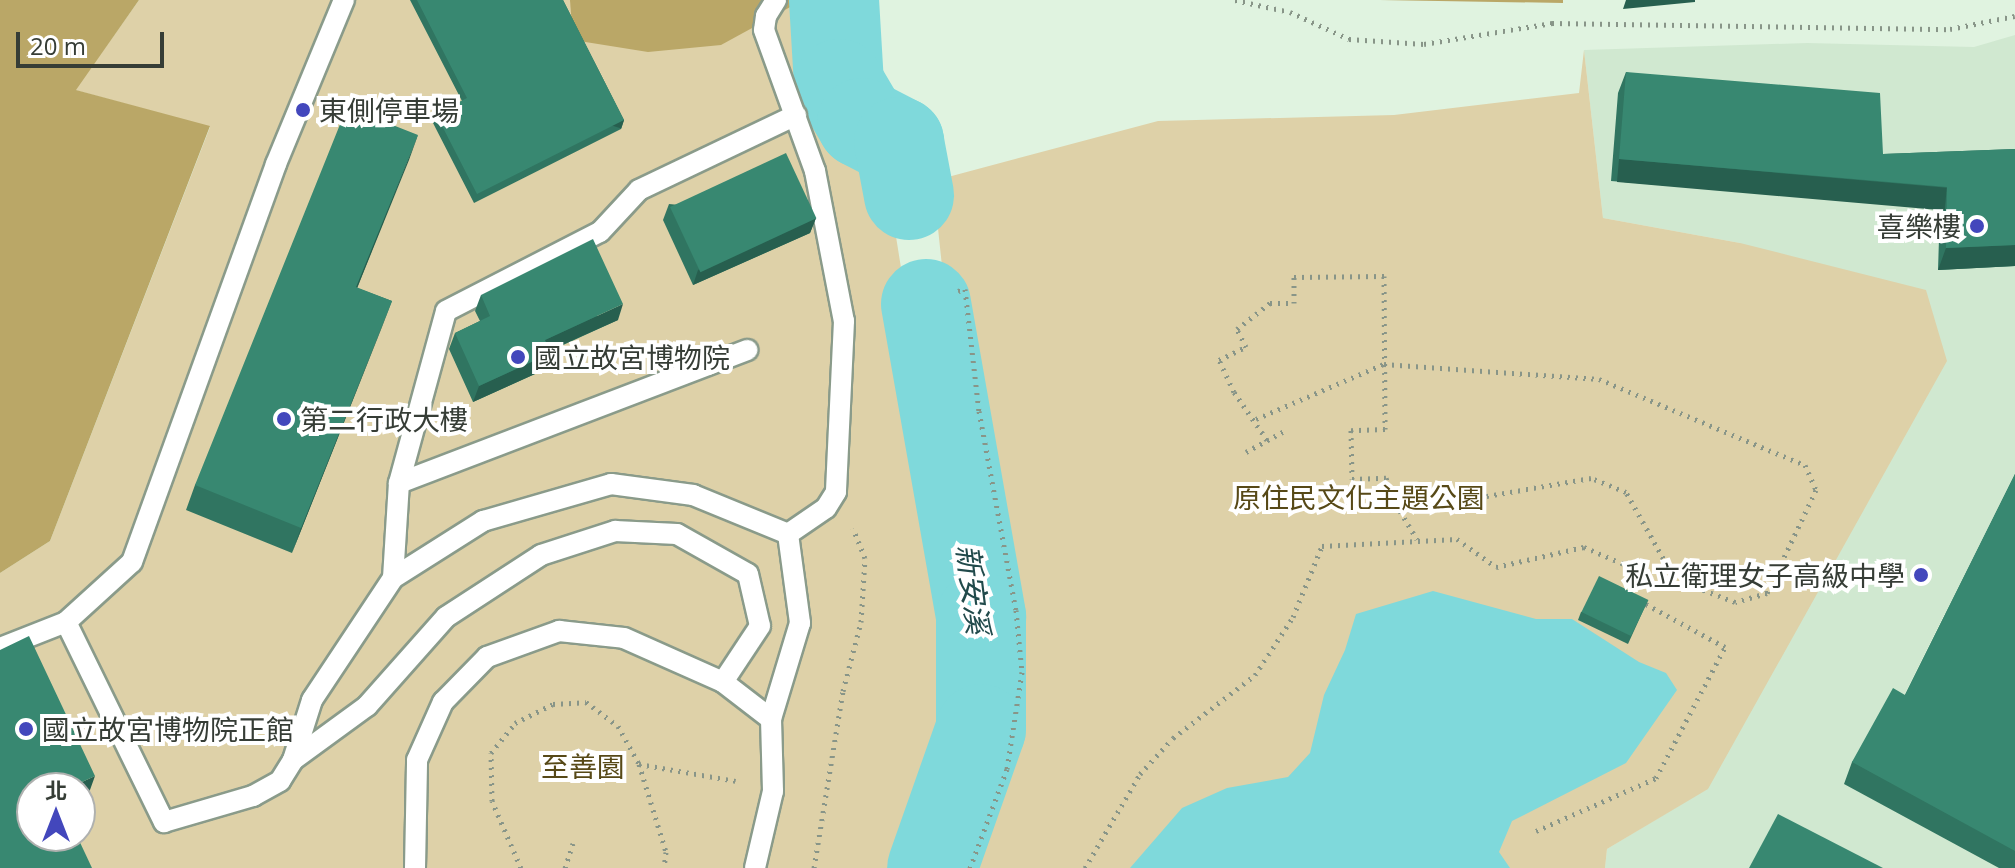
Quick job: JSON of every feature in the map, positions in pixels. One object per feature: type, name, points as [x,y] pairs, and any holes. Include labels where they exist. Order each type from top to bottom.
[{"type":"lane","points":[[0,648],[66,622],[132,562],[276,164],[344,0]]},
{"type":"lane","points":[[776,0],[766,16],[764,30],[815,171],[844,321],[838,379],[836,492],[826,508],[788,534]]},
{"type":"lane","points":[[393,578],[399,483],[446,311],[600,232],[639,190],[796,115]]},
{"type":"lane","points":[[399,483],[748,350]]},
{"type":"lane","points":[[66,622],[164,822],[253,796],[280,781],[293,760],[312,700],[393,578],[483,521],[611,484],[693,495],[788,534]]},
{"type":"lane","points":[[293,760],[367,706],[446,617],[541,555],[615,531],[677,534],[748,574],[760,626],[723,682]]},
{"type":"lane","points":[[755,868],[773,791],[771,719],[800,623],[788,534]]},
{"type":"lane","points":[[415,868],[417,760],[443,702],[487,657],[559,631],[624,638],[723,682],[771,719]]},
{"type":"path","points":[[1235,0],[1290,12],[1349,39],[1424,44],[1552,23],[1950,29],[2015,16]]},
{"type":"path","points":[[1267,440],[1256,419],[1234,392],[1219,360],[1246,347],[1237,329],[1270,303],[1294,303],[1294,277],[1384,276],[1385,429],[1351,430],[1352,479],[1386,478],[1400,511],[1417,539]]},
{"type":"path","points":[[958,291],[965,289],[979,411],[1016,610],[1022,672],[1007,769],[970,868]]},
{"type":"path","points":[[1256,419],[1384,364],[1599,379],[1805,465],[1816,490],[1767,593],[1735,602],[1675,579],[1626,492],[1591,478],[1400,511]]},
{"type":"path","points":[[1246,452],[1286,430]]},
{"type":"path","points":[[814,868],[843,691],[861,622],[865,558],[848,520],[826,508]]},
{"type":"path","points":[[1085,868],[1140,774],[1173,738],[1255,675],[1293,617],[1322,546],[1457,539],[1496,567],[1584,547],[1640,571],[1631,596],[1725,647],[1656,778],[1536,831]]},
{"type":"path","points":[[521,868],[492,801],[491,753],[515,723],[553,704],[586,702],[618,726],[639,764],[666,852],[664,868]]},
{"type":"path","points":[[639,764],[742,783]]},
{"type":"path","points":[[565,868],[573,843]]},
{"type":"shaded area","points":[[0,0],[139,0],[76,90],[210,126],[50,541],[0,573]]},
{"type":"shaded area","points":[[570,0],[803,0],[721,45],[648,52],[573,40]]},
{"type":"shaded area","points":[[1380,0],[1563,0],[1563,3]]},
{"type":"shaded area","name":"私立衛理女子高級中學","points":[[2015,35],[2015,868],[1605,868],[1607,849],[1708,788],[1740,243],[1603,218],[1584,50],[1807,43],[1974,47]]},
{"type":"green space","name":"國立故宮博物院","points":[[139,0],[802,0],[829,134],[886,174],[953,593],[951,718],[893,868],[0,868],[0,573],[50,541],[210,127],[75,90]]},
{"type":"green space","name":"原住民文化主題公園","points":[[1584,50],[1603,218],[1740,243],[1926,290],[1947,361],[1708,789],[1607,849],[1605,868],[951,868],[1000,754],[1004,628],[952,361],[933,181],[1158,121],[1394,115],[1579,93]]},
{"type":"water","points":[[1433,591],[1536,619],[1572,619],[1639,662],[1666,673],[1677,690],[1626,763],[1512,821],[1499,852],[1510,868],[1130,868],[1182,808],[1227,788],[1288,777],[1310,753],[1324,695],[1345,650],[1356,614]]},
{"type":"building","points":[[417,0],[563,0],[624,120],[477,194],[436,114],[467,98]]},
{"type":"building","points":[[1626,72],[1880,93],[1883,154],[2015,149],[2015,245],[1946,248],[1947,187],[1619,159]]},
{"type":"building","name":"第二行政大樓","points":[[347,107],[418,135],[356,287],[392,301],[301,528],[195,485]]},
{"type":"building","points":[[786,153],[816,218],[700,272],[670,207]]},
{"type":"building","points":[[593,239],[623,304],[545,340],[551,353],[479,386],[455,333],[490,316],[481,295]]},
{"type":"building","points":[[2015,474],[2015,851],[1852,762],[1893,688],[1905,695]]},
{"type":"building","points":[[1599,576],[1648,600],[1631,636],[1581,612]]},
{"type":"building","name":"國立故宮博物院正館","points":[[29,636],[93,772],[16,772],[16,852],[84,852],[92,868],[0,868],[0,650]]},
{"type":"building","points":[[1778,814],[1883,868],[1749,868]]},
{"type":"waterway","name":"新安溪","points":[[834,0],[839,84],[862,123],[899,142],[909,195]]},
{"type":"waterway","name":"新安溪","points":[[926,304],[981,617],[981,729],[932,868]]},
{"type":"place","name":"東側停車場","points":[[303,110]]},
{"type":"place","name":"喜樂樓","points":[[1977,226]]},
{"type":"place","name":"國立故宮博物院","points":[[518,357]]},
{"type":"place","name":"第二行政大樓","points":[[284,419]]},
{"type":"place","name":"私立衛理女子高級中學","points":[[1921,575]]},
{"type":"place","name":"國立故宮博物院正館","points":[[26,729]]},
{"type":"park label","name":"至善園","points":[[583,766]]}]
